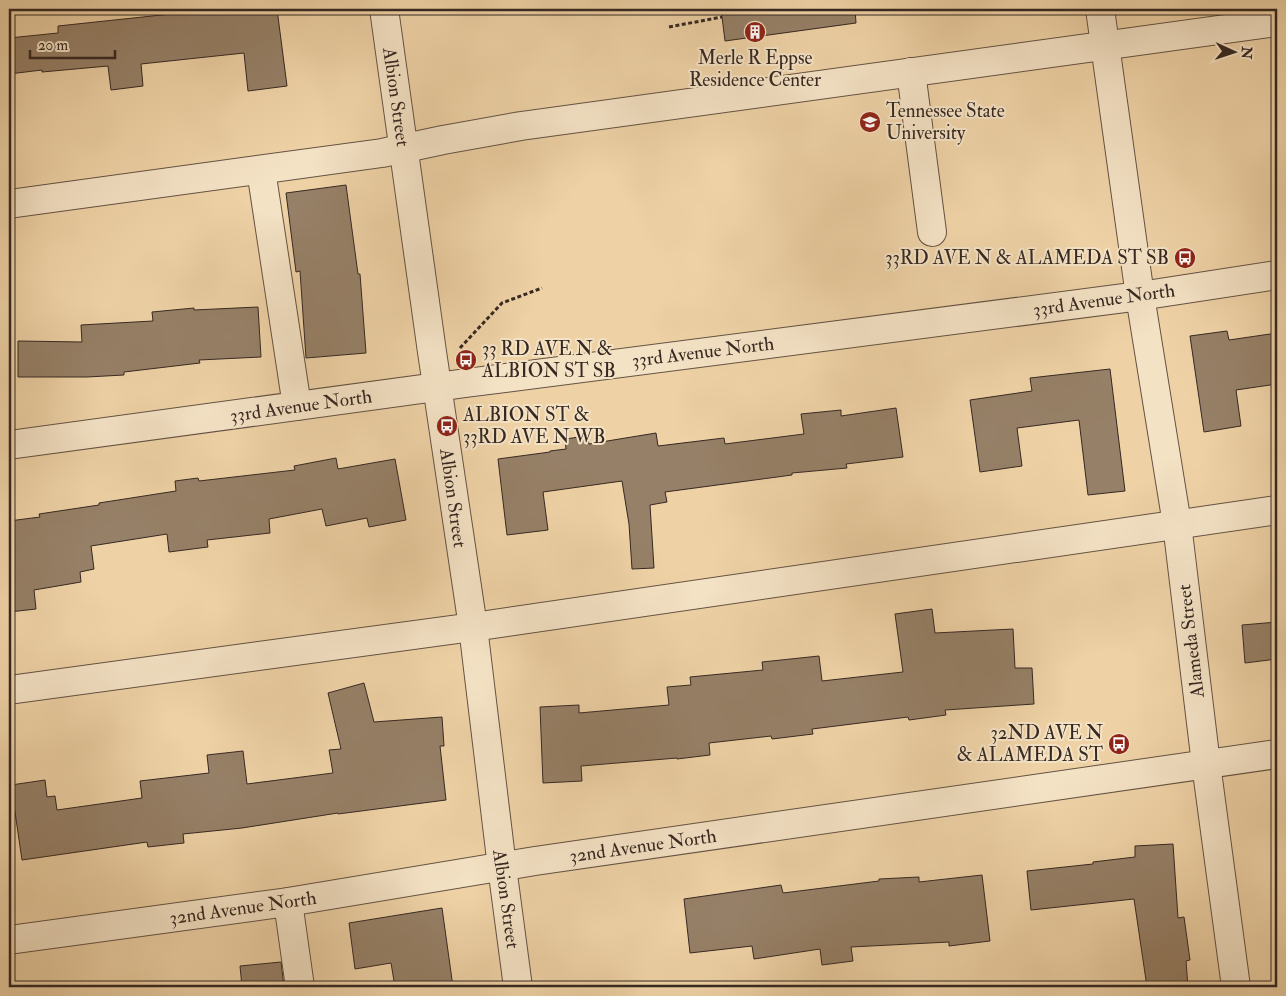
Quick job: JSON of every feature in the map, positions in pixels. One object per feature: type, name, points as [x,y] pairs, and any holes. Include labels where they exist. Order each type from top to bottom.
[{"type":"street","name":"Albion Street","points":[[384,9],[473,627],[518,987]]},
{"type":"street","name":"Alameda Street","points":[[1100,9],[1140,296],[1176,524],[1236,987]]},
{"type":"street","points":[[9,204],[382,153],[531,125],[1277,22]]},
{"type":"street","points":[[911,72],[932,232]]},
{"type":"street","points":[[261,170],[297,406]]},
{"type":"street","name":"33rd Avenue North","points":[[9,445],[437,387],[1140,296],[1277,275]]},
{"type":"street","points":[[9,690],[473,627],[1277,510]]},
{"type":"street","name":"32nd Avenue North","points":[[9,940],[288,902],[502,867],[1277,754]]},
{"type":"street","points":[[288,902],[300,987]]},
{"type":"path","points":[[669,26],[722,17]]},
{"type":"path","points":[[457,351],[502,303],[542,288]]},
{"type":"building","points":[[218,9],[277,9],[287,86],[248,91],[244,53],[141,64],[143,86],[111,90],[108,66],[9,74],[9,38],[58,33],[58,26]]},
{"type":"building","name":"Merle R Eppse Residence Center","points":[[721,9],[855,9],[856,23],[725,41]]},
{"type":"building","points":[[346,185],[358,274],[360,274],[366,353],[306,358],[300,271],[296,272],[286,193]]},
{"type":"building","points":[[258,307],[261,357],[199,360],[200,363],[124,372],[124,375],[18,377],[18,341],[82,342],[81,325],[153,321],[152,312],[194,308],[194,310]]},
{"type":"building","points":[[1227,331],[1229,340],[1277,333],[1277,384],[1236,390],[1241,426],[1204,432],[1190,336]]},
{"type":"building","points":[[1110,369],[1125,491],[1088,495],[1079,420],[1017,428],[1022,466],[980,472],[970,400],[1032,391],[1030,378]]},
{"type":"building","points":[[896,408],[903,457],[846,464],[847,468],[792,473],[792,475],[665,492],[667,502],[650,505],[654,568],[632,569],[629,524],[622,481],[543,492],[548,530],[507,535],[498,459],[566,449],[565,439],[587,436],[589,444],[656,433],[658,446],[724,438],[725,444],[804,434],[801,414],[841,410],[841,416]]},
{"type":"building","points":[[336,458],[338,469],[395,459],[406,520],[369,527],[367,518],[326,526],[322,509],[269,519],[270,533],[207,540],[208,547],[169,552],[167,534],[91,546],[94,569],[80,572],[81,582],[34,590],[36,609],[9,612],[9,521],[40,517],[39,514],[99,505],[99,503],[176,491],[175,481],[198,478],[199,481],[295,470],[294,466]]},
{"type":"building","points":[[932,609],[935,633],[1013,629],[1015,668],[1032,668],[1034,704],[945,710],[946,715],[909,720],[908,717],[812,729],[813,734],[772,739],[771,736],[709,743],[710,755],[581,766],[582,781],[543,783],[540,707],[579,705],[579,713],[669,705],[667,687],[691,685],[690,677],[763,670],[762,662],[819,656],[822,681],[903,672],[895,614]]},
{"type":"building","points":[[1277,622],[1277,659],[1245,663],[1242,625]]},
{"type":"building","points":[[364,683],[374,722],[442,717],[444,746],[440,746],[446,800],[338,813],[242,828],[183,834],[184,843],[148,847],[147,842],[22,860],[11,785],[45,780],[47,797],[55,796],[57,810],[142,798],[140,781],[209,773],[207,755],[243,751],[247,784],[333,773],[329,750],[341,749],[328,693]]},
{"type":"building","points":[[1173,844],[1178,918],[1184,917],[1190,960],[1186,961],[1188,987],[1147,987],[1134,899],[1031,910],[1027,871],[1093,864],[1093,862],[1135,857],[1135,846]]},
{"type":"building","points":[[982,875],[990,941],[949,946],[949,942],[851,947],[853,961],[822,965],[820,949],[754,959],[752,946],[690,953],[684,899],[781,885],[783,893],[879,881],[879,879],[919,877],[919,882]]},
{"type":"building","points":[[442,908],[453,987],[395,987],[391,963],[355,969],[349,923]]},
{"type":"building","points":[[281,962],[284,987],[242,987],[240,966]]},
{"type":"place","name":"Merle R Eppse Residence Center","points":[[755,32]]},
{"type":"place","name":"Tennessee State University","points":[[870,122]]},
{"type":"place","name":"33RD AVE N & ALAMEDA ST SB","points":[[1185,258]]},
{"type":"place","name":"33 RD AVE N & ALBION ST SB","points":[[466,360]]},
{"type":"place","name":"ALBION ST & 33RD AVE N WB","points":[[447,426]]},
{"type":"place","name":"32ND AVE N & ALAMEDA ST","points":[[1119,744]]}]
